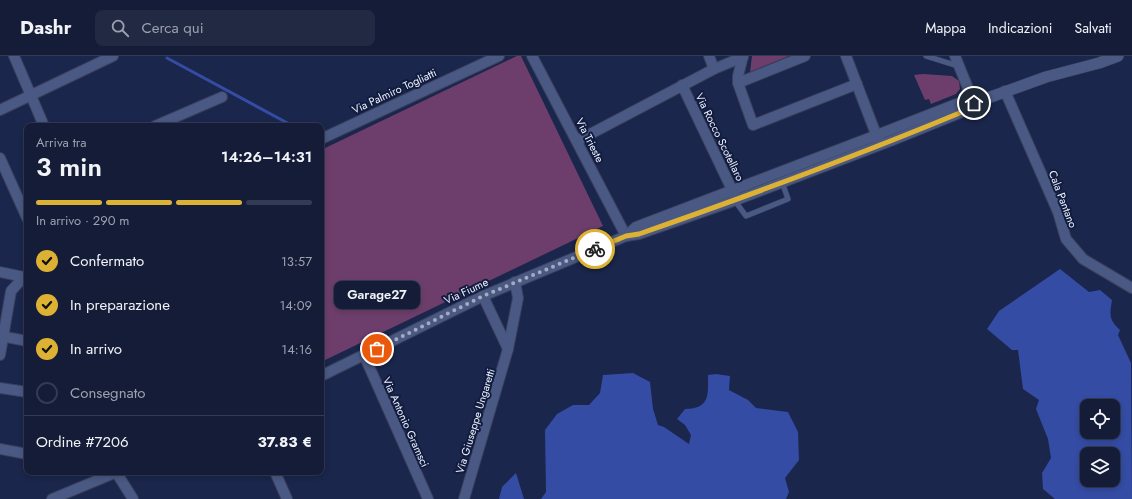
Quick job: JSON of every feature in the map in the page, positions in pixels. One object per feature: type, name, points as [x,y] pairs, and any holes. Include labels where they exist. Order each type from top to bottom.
[{"type":"street","points":[[14,56],[43,123]]},
{"type":"street","points":[[0,110],[95,60],[113,56]]},
{"type":"street","name":"Via Palmiro Togliatti","points":[[324,138],[499,56]]},
{"type":"street","name":"Via Trieste","points":[[532,56],[626,236]]},
{"type":"street","points":[[709,56],[714,69]]},
{"type":"street","points":[[738,83],[805,56]]},
{"type":"street","points":[[846,56],[879,140]]},
{"type":"street","points":[[955,56],[974,103]]},
{"type":"street","points":[[734,195],[879,140],[962,112],[974,103],[1005,90],[1046,77],[1100,63],[1118,56]]},
{"type":"street","points":[[577,141],[682,85],[743,57]]},
{"type":"street","points":[[743,57],[738,76],[738,83],[753,125],[857,84]]},
{"type":"street","name":"Via Rocco Scotellaro","points":[[682,85],[734,195]]},
{"type":"street","name":"Cala Pantano","points":[[1005,90],[1058,212],[1066,239],[1083,259],[1132,288]]},
{"type":"street","points":[[162,123],[222,97]]},
{"type":"street","points":[[734,195],[782,182],[879,140]]},
{"type":"street","points":[[0,158],[24,211]]},
{"type":"street","name":"Via Fiume","points":[[324,375],[483,296],[626,236],[639,234],[734,195]]},
{"type":"street","points":[[0,272],[24,276]]},
{"type":"street","points":[[0,355],[1,337],[11,291],[24,277]]},
{"type":"street","name":"Via Giuseppe Ungaretti","points":[[464,499],[508,349],[518,298],[515,282]]},
{"type":"street","points":[[483,296],[508,349]]},
{"type":"street","points":[[1,337],[24,341]]},
{"type":"street","name":"Via Antonio Gramsci","points":[[364,355],[428,499]]},
{"type":"street","points":[[0,388],[24,392]]},
{"type":"street","points":[[0,449],[24,453]]},
{"type":"street","points":[[52,499],[109,475]]},
{"type":"street","points":[[118,475],[133,499]]},
{"type":"street","points":[[276,475],[287,499]]},
{"type":"lane","points":[[926,56],[959,66]]},
{"type":"lane","points":[[734,195],[738,205],[746,216],[788,199],[782,182]]},
{"type":"shaded area","points":[[517,56],[521,56],[603,226],[324,361],[324,149]]},
{"type":"shaded area","points":[[752,56],[789,56],[750,72]]},
{"type":"shaded area","points":[[923,74],[952,76],[959,81],[960,89],[956,94],[931,104],[929,99],[925,100],[914,75]]},
{"type":"water","points":[[1060,269],[1089,292],[1100,290],[1112,300],[1110,313],[1113,323],[1120,330],[1118,335],[1131,363],[1132,499],[1055,499],[1043,489],[1042,473],[1051,458],[1048,439],[1036,409],[1039,400],[1023,389],[1018,350],[1012,350],[987,329],[999,311]]},
{"type":"water","points":[[633,373],[650,382],[653,409],[658,425],[664,427],[689,444],[691,435],[685,425],[677,419],[685,409],[699,406],[706,400],[708,375],[716,374],[730,376],[729,390],[748,400],[756,408],[788,412],[798,432],[799,460],[785,478],[789,492],[786,499],[541,499],[546,492],[545,430],[557,414],[573,405],[589,405],[600,393],[603,375]]},
{"type":"water","points":[[516,473],[524,499],[499,499],[502,487]]},
{"type":"waterway","points":[[167,58],[287,123]]},
{"type":"way so far","points":[[377,349],[483,296],[595,249]]},
{"type":"place","name":"Garage27","points":[[377,349]]},
{"type":"route","points":[[595,249],[626,236],[639,234],[736,200],[869,149],[962,112],[974,103]]}]
